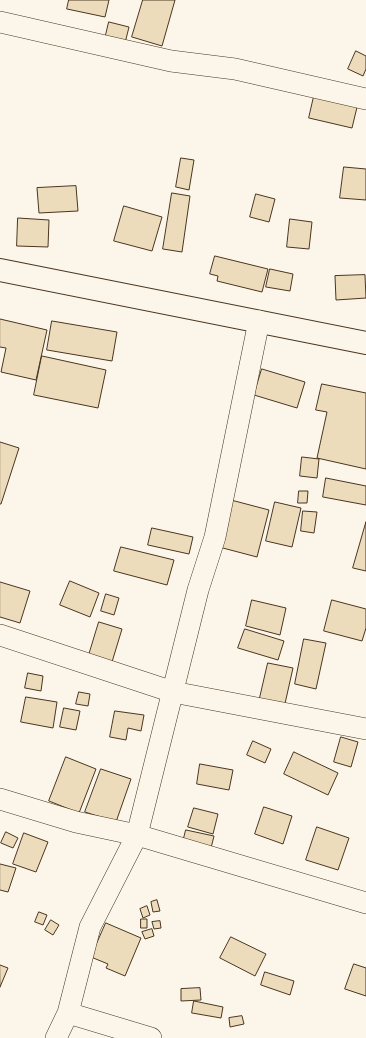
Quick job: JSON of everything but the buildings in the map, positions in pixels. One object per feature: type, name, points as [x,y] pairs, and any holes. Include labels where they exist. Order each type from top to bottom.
[{"type":"highway","points":[[0,270],[366,342]]},
{"type":"street","points":[[0,22],[171,61],[235,69],[366,99]]},
{"type":"street","points":[[56,1038],[68,1013],[90,927],[137,836],[198,590],[215,537],[259,321]]},
{"type":"street","points":[[0,635],[173,692],[366,729]]},
{"type":"street","points":[[0,799],[76,822],[137,836],[366,903]]},
{"type":"street","points":[[68,1013],[151,1038]]}]
